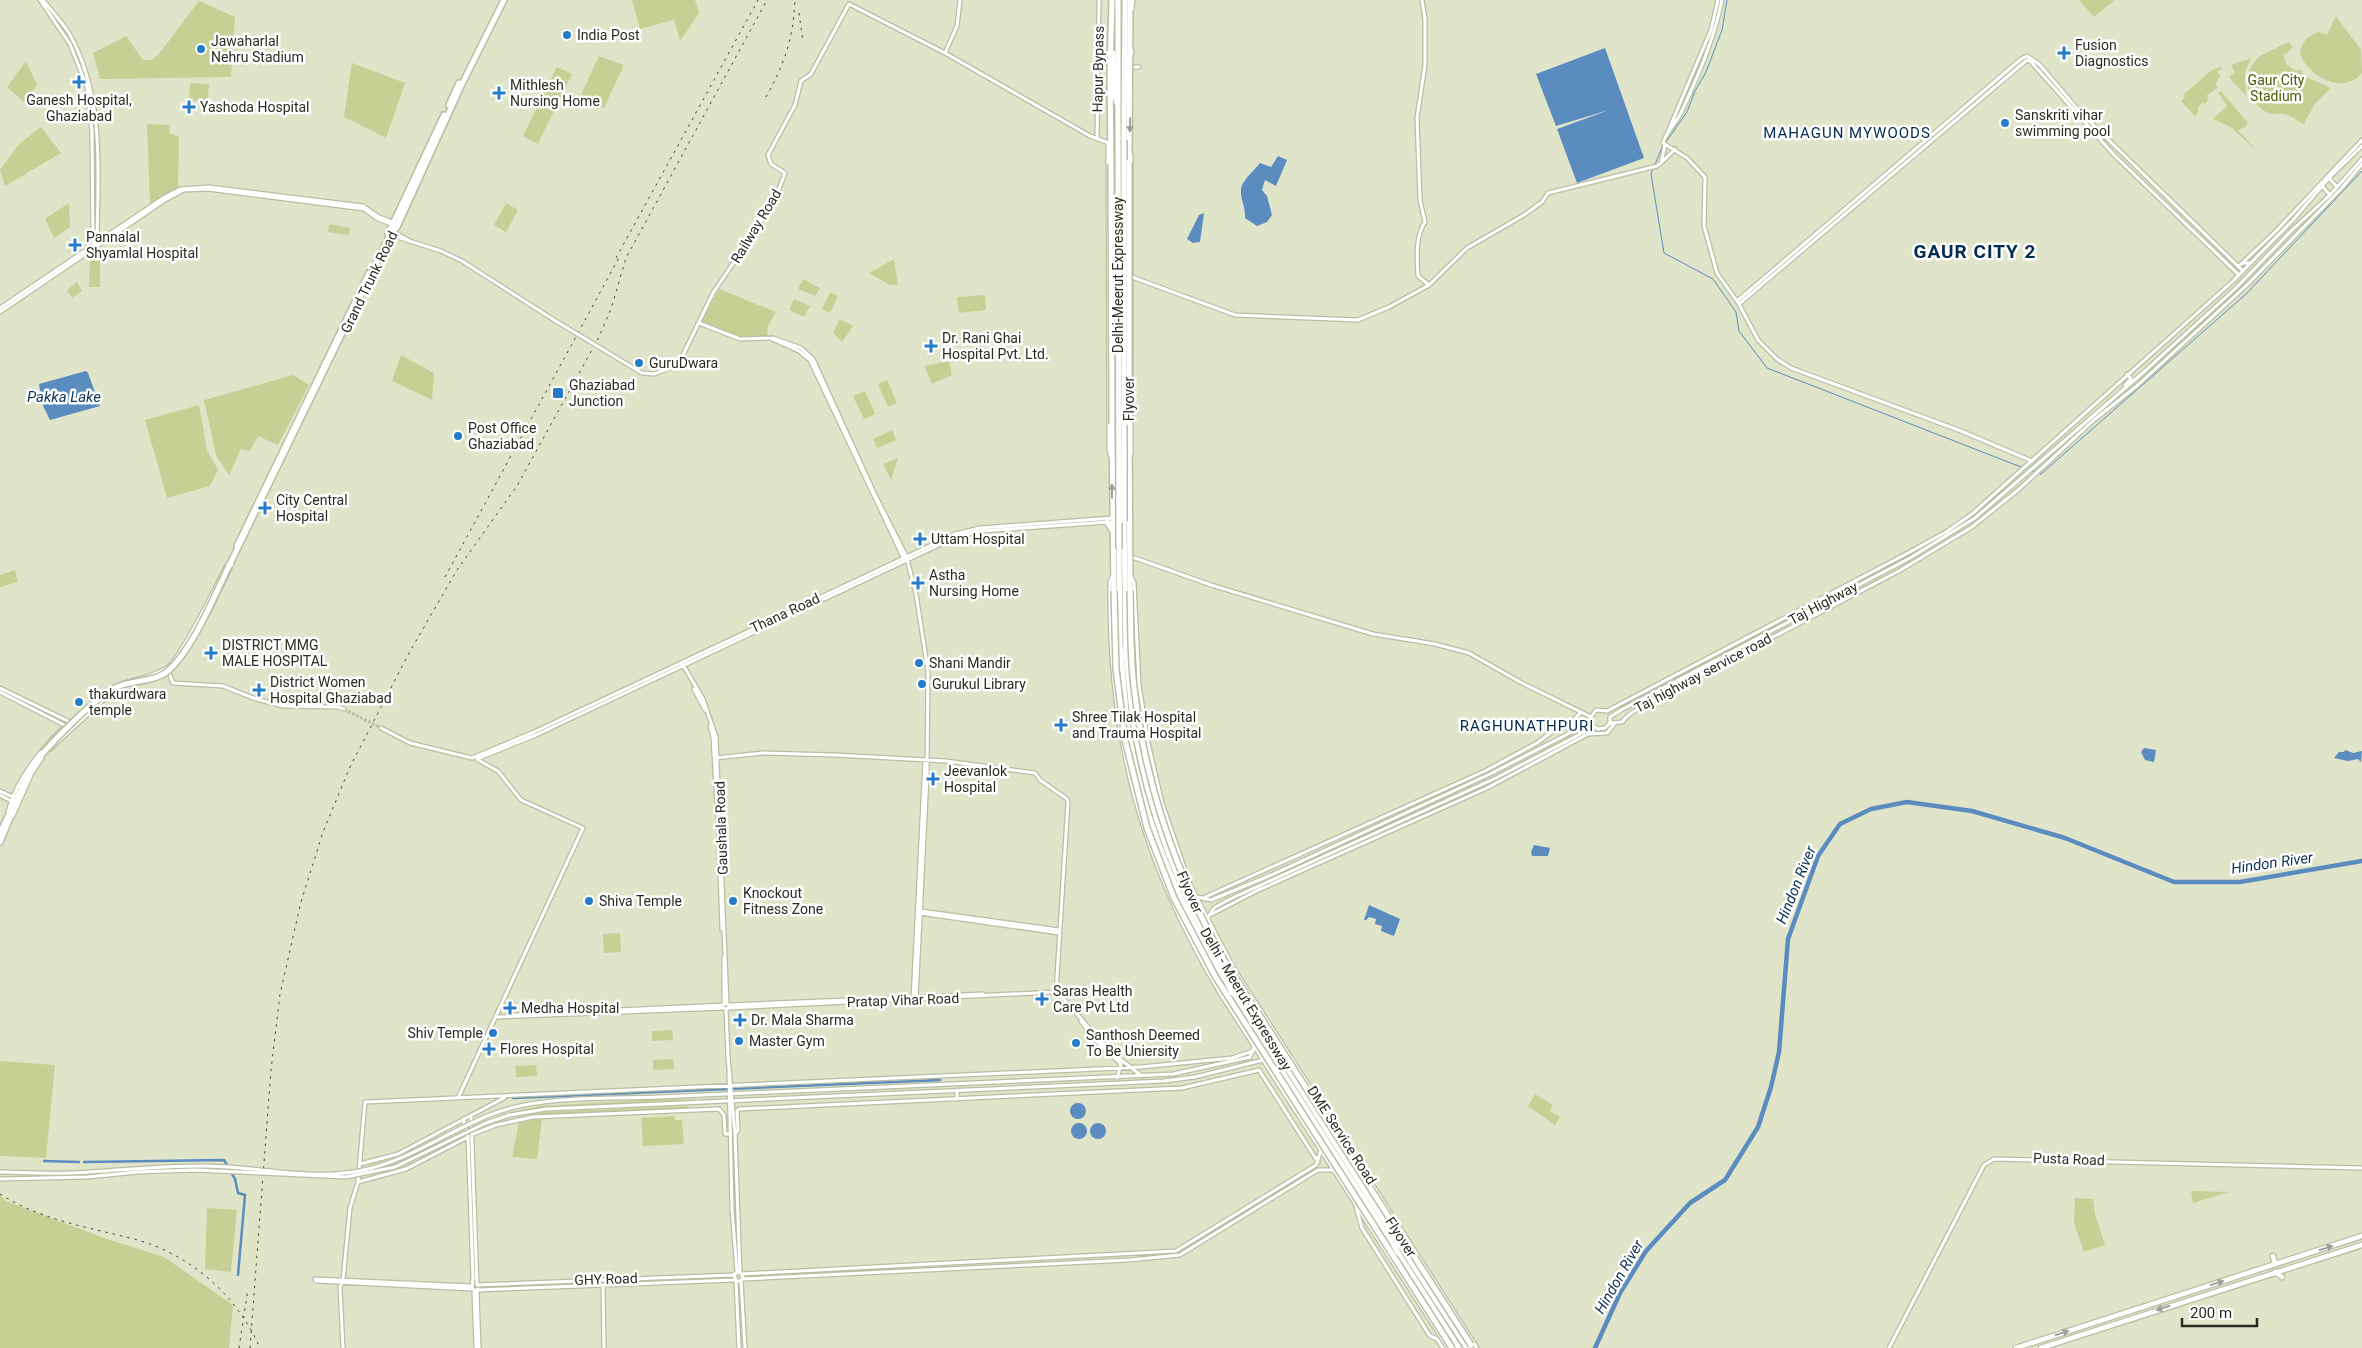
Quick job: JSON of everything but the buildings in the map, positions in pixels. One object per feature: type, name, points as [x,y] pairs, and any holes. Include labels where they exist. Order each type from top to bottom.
[{"type":"highway","name":"Grand Trunk Road","points":[[231,563],[502,0]]},
{"type":"highway","points":[[1111,0],[1110,44],[1114,58],[1114,94],[1121,107],[1126,101],[1126,71],[1131,51],[1132,0]]},
{"type":"highway","name":"Delhi-Meerut Expressway","points":[[1118,0],[1121,107]]},
{"type":"highway","name":"Delhi-Meerut Expressway","points":[[1119,549],[1121,107],[1124,0]]},
{"type":"highway","name":"Flyover","points":[[1110,44],[1112,424],[1110,519],[1113,530],[1116,668],[1125,740],[1147,828],[1174,898],[1215,976],[1450,1348]]},
{"type":"highway","name":"Flyover","points":[[1131,51],[1130,145],[1128,162],[1130,591],[1132,674],[1145,755],[1167,836],[1194,902],[1224,960],[1470,1347]]},
{"type":"highway","name":"Delhi-Meerut Expressway","points":[[1121,140],[1124,521]]},
{"type":"highway","name":"Grand Trunk Road","points":[[231,563],[394,227]]},
{"type":"highway","name":"Delhi - Meerut Expressway","points":[[1124,521],[1129,712]]},
{"type":"highway","name":"Delhi - Meerut Expressway","points":[[1119,549],[1120,642],[1139,782],[1167,866],[1192,922],[1235,991],[1396,1245],[1470,1347]]},
{"type":"highway","points":[[0,842],[33,765],[48,746],[115,688],[167,671],[180,657],[195,632],[231,563]]},
{"type":"highway","points":[[0,833],[9,818]]},
{"type":"highway","name":"Delhi - Meerut Expressway","points":[[1401,1251],[1459,1348]]},
{"type":"main road","points":[[2016,1348],[2362,1236]]},
{"type":"main road","points":[[2041,1348],[2362,1244]]},
{"type":"main road","points":[[2273,1256],[2276,1264]]},
{"type":"main road","points":[[2275,1272],[2282,1277]]},
{"type":"street","points":[[960,0],[957,26],[945,52],[1108,143]]},
{"type":"street","name":"Hapur Bypass","points":[[1097,138],[1099,0]]},
{"type":"street","points":[[1422,0],[1425,19],[1425,65],[1417,118],[1420,200],[1426,222],[1422,226],[1417,248],[1418,276],[1429,285]]},
{"type":"street","points":[[1661,163],[1667,134],[1711,30],[1718,0]]},
{"type":"street","points":[[1667,134],[1678,119],[1704,61],[1717,23],[1722,0]]},
{"type":"street","points":[[41,1],[61,21],[72,39],[93,92],[97,145],[95,244]]},
{"type":"street","name":"Railway Road","points":[[412,242],[441,251],[469,265],[642,373],[659,373],[670,368],[686,349],[713,294],[743,252],[779,189],[785,173],[772,164],[768,155],[795,105],[801,81],[811,74],[849,4],[945,52]]},
{"type":"street","points":[[1738,302],[1907,155],[2021,59],[2027,56],[2039,64],[2080,112],[2243,271]]},
{"type":"street","points":[[1738,302],[1994,86],[2028,60],[2114,155],[2239,275]]},
{"type":"street","points":[[1098,68],[1105,68]]},
{"type":"street","points":[[1111,136],[1108,143],[1108,289],[1109,449],[1112,464]]},
{"type":"street","points":[[2238,267],[2262,245],[2362,140]]},
{"type":"street","points":[[1664,144],[1687,158],[1706,179],[1705,230],[1717,273],[1738,302],[1756,337],[1783,363],[2033,461]]},
{"type":"street","points":[[1130,145],[1133,443],[1130,473]]},
{"type":"street","points":[[1196,897],[1211,900],[1266,877],[1490,774],[1575,729],[1591,719],[1596,710],[1607,712],[1946,532],[1972,514],[2020,473],[2127,374],[2174,336],[2262,252],[2329,178],[2362,146]]},
{"type":"street","points":[[1132,277],[1234,315],[1346,321],[1363,318],[1429,285],[1467,248],[1524,215],[1542,202],[1548,193],[1653,166],[1661,163],[1675,149]]},
{"type":"street","name":"Taj Highway","points":[[1610,722],[1610,717],[1948,536],[1975,518],[2146,370],[2237,287],[2282,240],[2338,188],[2362,159]]},
{"type":"street","name":"Taj highway service road","points":[[1616,723],[1623,722],[1629,713],[1662,699],[1679,686],[1933,552],[1970,529],[2031,478],[2094,420],[2138,385],[2248,284],[2286,243],[2341,189],[2362,164]]},
{"type":"street","points":[[2329,178],[2338,188]]},
{"type":"street","points":[[2322,186],[2330,195]]},
{"type":"street","points":[[0,308],[95,244],[175,194],[192,189],[364,209],[394,227],[412,242]]},
{"type":"street","points":[[2298,207],[2301,211]]},
{"type":"street","points":[[389,238],[394,236],[412,242]]},
{"type":"street","points":[[2282,240],[2286,243]]},
{"type":"street","points":[[0,312],[95,244]]},
{"type":"street","points":[[2262,245],[2262,252]]},
{"type":"street","points":[[2242,262],[2250,263]]},
{"type":"street","points":[[1108,283],[1132,283]]},
{"type":"street","points":[[1108,289],[1132,289]]},
{"type":"street","points":[[699,323],[740,339],[773,338],[799,351],[810,360],[906,558],[916,594],[928,671],[927,759],[915,998]]},
{"type":"street","points":[[2146,370],[2141,364],[2151,353]]},
{"type":"street","points":[[2122,390],[2131,379],[2127,374]]},
{"type":"street","name":"Thana Road","points":[[472,758],[534,732],[878,572],[955,534],[980,528],[1110,519]]},
{"type":"street","points":[[1135,558],[1211,585],[1373,634],[1435,644],[1469,653],[1520,682],[1581,712],[1591,719],[1594,727]]},
{"type":"street","points":[[9,818],[40,761],[71,725],[111,693],[159,678],[171,671],[211,609],[231,563]]},
{"type":"street","points":[[9,818],[11,801],[32,761],[111,687],[157,672],[172,662],[231,563]]},
{"type":"street","name":"DME Service Road","points":[[1130,573],[1134,583],[1135,637],[1143,716],[1162,803],[1180,858],[1196,897],[1241,979],[1477,1348]]},
{"type":"street","name":"DME Service Road","points":[[1114,575],[1110,582],[1110,639],[1117,715],[1130,784],[1151,852],[1179,919],[1220,993],[1450,1348]]},
{"type":"street","name":"Thana Road","points":[[477,760],[536,735],[681,663]]},
{"type":"street","name":"Gaushala Road","points":[[681,663],[708,712],[716,737],[730,1101]]},
{"type":"street","points":[[171,671],[173,683],[223,686],[256,699],[284,706],[338,707],[344,709]]},
{"type":"street","points":[[157,672],[159,678]]},
{"type":"street","points":[[0,690],[71,725]]},
{"type":"street","points":[[1117,715],[1142,711]]},
{"type":"street","points":[[1200,899],[1486,771],[1553,731],[1568,726],[1581,712]]},
{"type":"street","points":[[1118,720],[1143,716]]},
{"type":"street","points":[[1207,918],[1261,889],[1496,778],[1594,727],[1603,729],[1610,722],[1616,723]]},
{"type":"street","points":[[1207,918],[1217,906],[1228,900],[1270,880],[1487,788],[1588,734],[1607,733],[1616,723]]},
{"type":"street","points":[[1568,726],[1575,729]]},
{"type":"street","points":[[381,728],[410,743],[477,760],[498,771],[521,800],[581,825],[583,828],[458,1098]]},
{"type":"street","points":[[716,757],[775,754],[927,759],[1035,773],[1040,780],[1067,799],[1056,992],[1108,1050],[1142,1076]]},
{"type":"street","points":[[0,790],[13,797]]},
{"type":"street","points":[[0,795],[11,801]]},
{"type":"street","points":[[1370,823],[1372,828]]},
{"type":"street","points":[[1257,874],[1266,877]]},
{"type":"street","points":[[1261,889],[1270,880]]},
{"type":"street","points":[[1225,894],[1228,900]]},
{"type":"street","points":[[919,912],[1059,932]]},
{"type":"street","points":[[1220,993],[1241,979]]},
{"type":"street","points":[[1223,997],[1244,983]]},
{"type":"street","name":"Pratap Vihar Road","points":[[496,1016],[1056,992]]},
{"type":"street","points":[[1060,996],[1094,1039],[1121,1064],[1122,1068]]},
{"type":"street","points":[[343,1348],[340,1289],[343,1281],[350,1208],[358,1182],[365,1102],[1117,1078],[1191,1071],[1250,1057],[1254,1046]]},
{"type":"street","points":[[0,1172],[71,1173],[163,1166],[210,1166],[321,1173],[356,1172],[371,1169],[421,1150],[488,1116],[503,1111],[564,1101],[659,1097],[730,1090],[1186,1064],[1232,1058],[1253,1051]]},
{"type":"street","points":[[0,1179],[80,1178],[194,1170],[346,1177],[395,1167],[486,1122],[510,1115],[546,1109],[1192,1078],[1263,1060]]},
{"type":"street","points":[[1117,1078],[1122,1068]]},
{"type":"street","points":[[735,1134],[738,1130],[737,1110],[739,1109],[1182,1088],[1260,1070],[1318,1162]]},
{"type":"street","points":[[1191,1071],[1192,1078]]},
{"type":"street","points":[[957,1090],[957,1099]]},
{"type":"street","points":[[360,1164],[398,1154],[507,1097]]},
{"type":"street","points":[[730,1101],[735,1134],[736,1160],[739,1348]]},
{"type":"street","points":[[730,1101],[729,1134],[732,1230],[745,1348]]},
{"type":"street","points":[[473,1134],[496,1125],[538,1117],[719,1109],[724,1115],[725,1134],[729,1134]]},
{"type":"street","points":[[471,1115],[473,1134],[475,1288]]},
{"type":"street","points":[[463,1119],[468,1137],[477,1348]]},
{"type":"street","points":[[358,1182],[406,1169],[468,1137]]},
{"type":"street","points":[[738,1277],[1136,1259],[1180,1255],[1318,1162],[1321,1150]]},
{"type":"street","name":"Pusta Road","points":[[1889,1348],[1984,1165],[1990,1160],[2004,1158],[2362,1168]]},
{"type":"street","points":[[731,1160],[736,1160]]},
{"type":"street","points":[[738,1277],[1174,1251],[1207,1235],[1318,1170],[1334,1170]]},
{"type":"street","points":[[1272,1192],[1275,1196]]},
{"type":"street","points":[[1356,1204],[1362,1228],[1430,1336],[1437,1339],[1443,1348]]},
{"type":"street","points":[[1387,1253],[1408,1239]]},
{"type":"street","points":[[1390,1257],[1411,1243]]},
{"type":"street","name":"GHY Road","points":[[475,1288],[738,1277]]},
{"type":"street","name":"GHY Road","points":[[475,1288],[603,1286],[738,1277]]},
{"type":"street","points":[[343,1281],[316,1281],[315,1279],[475,1288]]},
{"type":"street","points":[[603,1286],[604,1348]]},
{"type":"green space","points":[[632,0],[695,0],[699,13],[680,41],[674,20],[640,29]]},
{"type":"green space","points":[[2079,0],[2115,0],[2094,17]]},
{"type":"green space","points":[[199,1],[235,17],[231,77],[100,79],[93,53],[126,36],[143,60],[152,60],[159,54]]},
{"type":"green space","points":[[2336,16],[2361,50],[2362,73],[2354,80],[2345,83],[2336,83],[2318,76],[2310,69],[2300,53],[2304,42],[2312,35],[2319,32],[2327,35]]},
{"type":"green space","name":"Gaur City Stadium","points":[[2289,42],[2293,47],[2286,54],[2283,54],[2287,65],[2296,71],[2300,69],[2310,79],[2330,89],[2314,105],[2304,124],[2286,115],[2268,113],[2255,102],[2248,88],[2247,80],[2249,73],[2252,65],[2258,58]]},
{"type":"green space","points":[[599,56],[624,65],[604,108],[578,101]]},
{"type":"green space","points":[[2251,58],[2245,72],[2246,96],[2229,77],[2235,72],[2231,65]]},
{"type":"green space","points":[[26,61],[37,85],[24,102],[7,87]]},
{"type":"green space","points":[[352,63],[405,83],[386,138],[344,117]]},
{"type":"green space","points":[[557,67],[572,74],[538,144],[523,136]]},
{"type":"green space","points":[[2221,67],[2222,69],[2217,71],[2220,76],[2216,83],[2217,88],[2207,95],[2208,100],[2205,104],[2203,102],[2198,107],[2199,111],[2195,116],[2181,101],[2185,97],[2184,94],[2212,70]]},
{"type":"green space","points":[[190,83],[209,84],[208,102],[189,101]]},
{"type":"green space","points":[[2221,91],[2248,123],[2244,128],[2238,130],[2259,153],[2232,128],[2213,119],[2227,106],[2218,93]]},
{"type":"green space","points":[[147,124],[170,125],[169,133],[179,137],[178,188],[150,205]]},
{"type":"green space","points":[[41,127],[61,153],[5,186],[0,170],[19,144]]},
{"type":"green space","points":[[69,203],[70,227],[54,238],[45,219]]},
{"type":"green space","points":[[506,203],[518,210],[506,232],[494,225]]},
{"type":"green space","points":[[329,224],[350,228],[349,235],[328,232]]},
{"type":"green space","points":[[100,248],[100,287],[89,287],[90,259],[94,250]]},
{"type":"green space","points":[[894,259],[898,285],[890,285],[869,273]]},
{"type":"green space","points":[[803,279],[820,288],[815,296],[798,289]]},
{"type":"green space","points":[[77,282],[82,291],[72,298],[67,290]]},
{"type":"green space","points":[[719,289],[776,312],[768,326],[767,338],[740,338],[701,323]]},
{"type":"green space","points":[[830,292],[838,296],[830,313],[822,309]]},
{"type":"green space","points":[[985,295],[986,310],[959,313],[957,297]]},
{"type":"green space","points":[[794,299],[810,306],[804,317],[789,310]]},
{"type":"green space","points":[[840,319],[853,326],[842,342],[833,333]]},
{"type":"green space","points":[[401,355],[434,373],[432,400],[392,381]]},
{"type":"green space","points":[[949,361],[952,375],[932,384],[924,366]]},
{"type":"green space","points":[[293,375],[309,385],[278,445],[258,436],[250,451],[241,449],[229,475],[216,455],[204,400]]},
{"type":"green space","points":[[887,380],[897,403],[888,407],[878,384]]},
{"type":"green space","points":[[865,391],[875,414],[864,419],[853,396]]},
{"type":"green space","points":[[199,405],[207,450],[218,470],[210,486],[167,498],[145,420]]},
{"type":"green space","points":[[892,430],[896,440],[877,448],[873,439]]},
{"type":"green space","points":[[898,458],[891,480],[883,464]]},
{"type":"green space","points":[[15,570],[18,582],[0,587],[0,575]]},
{"type":"green space","points":[[620,933],[621,952],[604,953],[603,934]]},
{"type":"green space","points":[[672,1030],[673,1040],[652,1041],[652,1031]]},
{"type":"green space","points":[[673,1059],[674,1069],[653,1070],[653,1060]]},
{"type":"green space","points":[[0,1061],[55,1065],[46,1158],[0,1156]]},
{"type":"green space","points":[[536,1065],[537,1076],[516,1077],[515,1066]]},
{"type":"green space","points":[[1535,1094],[1553,1105],[1550,1111],[1560,1117],[1555,1125],[1528,1106]]},
{"type":"green space","points":[[663,1099],[699,1100],[551,1107],[493,1117],[539,1106]]},
{"type":"green space","points":[[688,1106],[688,1108],[547,1115],[497,1122],[544,1112]]},
{"type":"green space","points":[[675,1116],[675,1120],[682,1120],[684,1144],[643,1146],[641,1118]]},
{"type":"green space","points":[[542,1119],[537,1159],[512,1157],[519,1122]]},
{"type":"green space","points":[[2191,1191],[2228,1192],[2193,1203]]},
{"type":"green space","points":[[0,1195],[6,1201],[104,1238],[164,1257],[233,1305],[229,1348],[0,1348]]},
{"type":"green space","points":[[2075,1198],[2093,1199],[2095,1214],[2105,1245],[2084,1252],[2074,1223]]},
{"type":"green space","points":[[207,1208],[237,1210],[231,1272],[205,1269]]},
{"type":"water","points":[[1605,48],[1644,158],[1577,183],[1557,129],[1609,110],[1556,126],[1536,74]]},
{"type":"water","points":[[1278,156],[1287,160],[1276,186],[1265,180],[1262,190],[1267,196],[1272,215],[1267,222],[1257,226],[1245,218],[1241,193],[1242,187],[1246,179],[1260,163],[1271,167]]},
{"type":"water","points":[[1204,213],[1200,242],[1193,243],[1187,239],[1199,215]]},
{"type":"water","name":"Pakka Lake","points":[[86,371],[100,406],[50,420],[43,406],[39,384]]},
{"type":"water","points":[[2144,748],[2156,750],[2154,762],[2145,760],[2141,752]]},
{"type":"water","points":[[2345,750],[2353,753],[2362,751],[2361,762],[2358,759],[2348,761],[2334,758],[2339,752],[2344,752]]},
{"type":"water","points":[[1534,845],[1550,848],[1548,856],[1532,856],[1531,852]]},
{"type":"water","points":[[1369,905],[1400,919],[1394,936],[1381,931],[1382,926],[1375,924],[1376,919],[1369,917],[1364,920]]},
{"type":"water","points":[[1075,1103],[1081,1103],[1086,1108],[1084,1117],[1075,1119],[1070,1114],[1070,1108]]},
{"type":"water","points":[[1076,1123],[1082,1123],[1087,1128],[1085,1137],[1076,1139],[1071,1134],[1071,1128]]},
{"type":"water","points":[[1095,1123],[1101,1123],[1106,1128],[1104,1137],[1095,1139],[1090,1134],[1090,1128]]},
{"type":"waterway","points":[[1666,142],[1687,112],[1695,91],[1706,72],[1722,30],[1727,0]]},
{"type":"waterway","points":[[1663,145],[1651,174],[1664,253],[1713,279],[1736,312],[1739,331],[1767,368],[2021,467]]},
{"type":"waterway","points":[[2032,471],[2041,474],[2246,294],[2362,171]]},
{"type":"waterway","name":"Hindon River","points":[[1595,1348],[1620,1293],[1646,1251],[1690,1203],[1725,1180],[1758,1127],[1771,1087],[1779,1052],[1788,939],[1818,856],[1840,824],[1871,809],[1907,802],[1972,811],[2065,838],[2174,882],[2240,882],[2362,861]]},
{"type":"waterway","points":[[513,1098],[940,1080]]},
{"type":"waterway","points":[[84,1162],[224,1160],[235,1179],[238,1193],[245,1195],[238,1275]]},
{"type":"waterway","points":[[44,1161],[79,1162]]},
{"type":"tunnel","points":[[344,709],[381,728]]},
{"type":"railway","points":[[616,258],[758,0]]},
{"type":"railway","points":[[250,1348],[271,1070],[280,994],[301,902],[323,832],[350,767],[409,653],[457,570],[517,486],[599,337],[611,309],[626,258],[767,0]]},
{"type":"railway","points":[[766,97],[787,50],[795,0]]},
{"type":"railway","points":[[799,13],[803,42]]},
{"type":"railway","points":[[445,577],[621,254]]},
{"type":"railway","points":[[0,1194],[16,1203],[48,1216],[134,1239],[174,1255],[192,1266],[225,1294],[250,1329],[260,1348]]},
{"type":"railway","points":[[239,1348],[248,1289]]},
{"type":"place","name":"India Post","points":[[567,35]]},
{"type":"place","name":"Jawaharlal Nehru Stadium","points":[[201,49]]},
{"type":"place","name":"Fusion Diagnostics","points":[[2064,53]]},
{"type":"place","name":"Ganesh Hospital, Ghaziabad","points":[[79,82]]},
{"type":"place","name":"Mithlesh Nursing Home","points":[[499,93]]},
{"type":"place","name":"Yashoda Hospital","points":[[189,107]]},
{"type":"place","name":"Sanskriti vihar swimming pool","points":[[2005,123]]},
{"type":"place","name":"Pannalal Shyamlal Hospital","points":[[75,245]]},
{"type":"place","name":"Dr. Rani Ghai Hospital Pvt. Ltd.","points":[[931,346]]},
{"type":"place","name":"GuruDwara","points":[[639,363]]},
{"type":"place","name":"Ghaziabad Junction","points":[[558,393]]},
{"type":"place","name":"Post Office Ghaziabad","points":[[458,436]]},
{"type":"place","name":"City Central Hospital","points":[[265,508]]},
{"type":"place","name":"Uttam Hospital","points":[[920,539]]},
{"type":"place","name":"Astha Nursing Home","points":[[918,583]]},
{"type":"place","name":"DISTRICT MMG MALE HOSPITAL","points":[[211,653]]},
{"type":"place","name":"Shani Mandir","points":[[919,663]]},
{"type":"place","name":"Gurukul Library","points":[[922,684]]},
{"type":"place","name":"District Women Hospital Ghaziabad","points":[[259,690]]},
{"type":"place","name":"thakurdwara temple","points":[[79,702]]},
{"type":"place","name":"Shree Tilak Hospital and Trauma Hospital","points":[[1061,725]]},
{"type":"place","name":"Jeevanlok Hospital","points":[[933,779]]},
{"type":"place","name":"Shiva Temple","points":[[589,901]]},
{"type":"place","name":"Knockout Fitness Zone","points":[[733,901]]},
{"type":"place","name":"Saras Health Care Pvt Ltd","points":[[1042,999]]},
{"type":"place","name":"Medha Hospital","points":[[510,1008]]},
{"type":"place","name":"Dr. Mala Sharma","points":[[740,1020]]},
{"type":"place","name":"Shiv Temple","points":[[493,1033]]},
{"type":"place","name":"Master Gym","points":[[739,1041]]},
{"type":"place","name":"Santhosh Deemed To Be Uniersity","points":[[1076,1043]]},
{"type":"place","name":"Flores Hospital","points":[[489,1049]]},
{"type":"district","name":"MAHAGUN MYWOODS","points":[[1847,133]]},
{"type":"district","name":"GAUR CITY 2","points":[[1975,251]]},
{"type":"district","name":"RAGHUNATHPURI","points":[[1527,726]]}]
